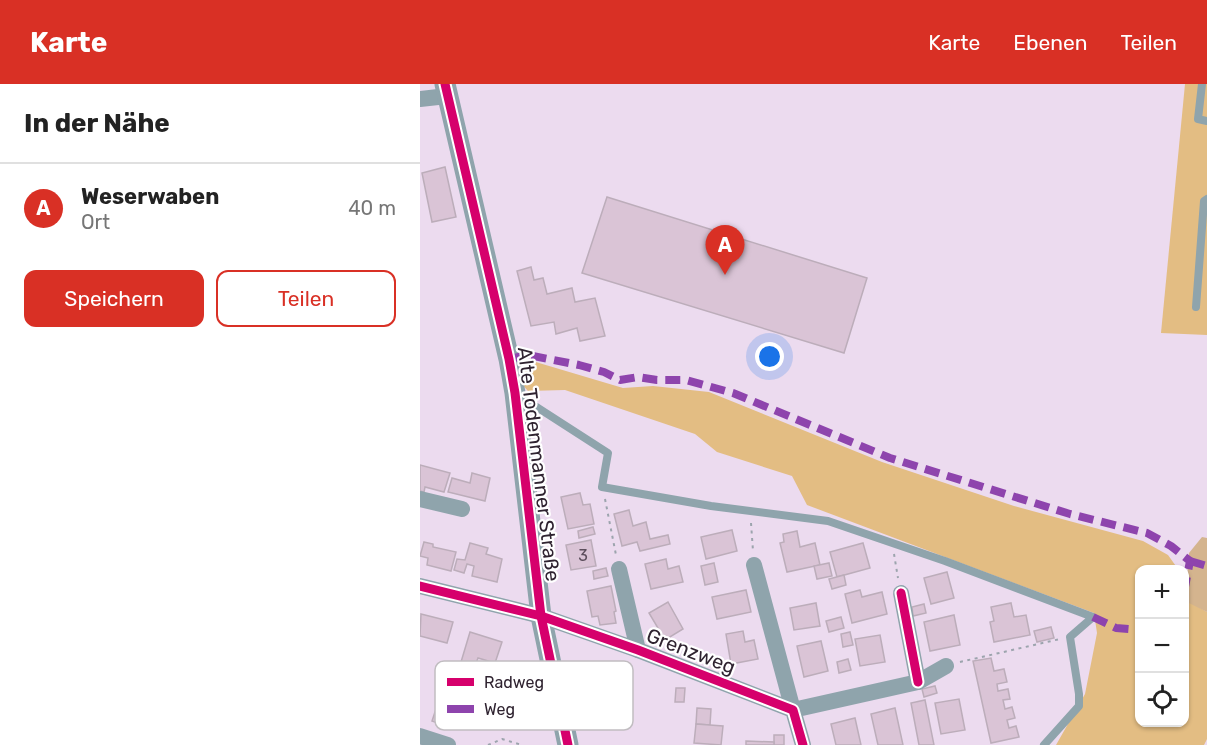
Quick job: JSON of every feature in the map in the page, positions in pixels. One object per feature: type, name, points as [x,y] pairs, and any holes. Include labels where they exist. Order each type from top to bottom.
[{"type":"street","points":[[420,99],[446,90]]},
{"type":"street","name":"Alte Todenmanner Straße","points":[[446,90],[516,393],[541,616],[550,661]]},
{"type":"street","points":[[420,499],[462,508]]},
{"type":"street","points":[[754,565],[803,745]]},
{"type":"street","name":"Grenzweg","points":[[619,570],[638,650]]},
{"type":"street","name":"Grenzweg","points":[[420,586],[541,616],[638,650],[793,710]]},
{"type":"street","points":[[901,593],[918,682]]},
{"type":"street","points":[[793,710],[918,682],[946,666]]},
{"type":"street","name":"Alte Todenmanner Straße","points":[[565,730],[568,745]]},
{"type":"street","points":[[420,736],[448,745]]},
{"type":"lane","points":[[1202,84],[1198,119],[1207,121]]},
{"type":"lane","points":[[1196,307],[1203,263],[1204,201],[1207,199]]},
{"type":"lane","points":[[516,393],[608,453],[602,487],[749,511],[828,521],[1093,617],[1070,637],[1079,706],[1044,745]]},
{"type":"path","points":[[602,487],[619,570]]},
{"type":"path","points":[[749,511],[754,565]]},
{"type":"path","points":[[892,543],[901,593]]},
{"type":"path","points":[[946,666],[1070,637]]},
{"type":"path","points":[[488,745],[501,739],[522,745]]},
{"type":"shaded area","points":[[1185,84],[1207,84],[1207,335],[1161,333]]},
{"type":"shaded area","points":[[529,360],[623,388],[653,386],[709,392],[882,462],[1014,506],[1143,541],[1168,555],[1175,565],[1135,565],[1135,727],[1189,727],[1189,601],[1207,612],[1207,739],[1204,745],[1056,745],[1085,694],[1097,633],[1094,613],[807,505],[792,476],[717,452],[695,434],[565,390],[528,391],[520,382]]},
{"type":"shaded area","points":[[1202,537],[1207,538],[1207,612],[1189,603],[1189,553]]},
{"type":"building","points":[[445,167],[456,217],[432,222],[422,173]]},
{"type":"building","points":[[607,197],[867,278],[844,353],[582,273]]},
{"type":"building","points":[[531,267],[534,280],[543,278],[547,294],[572,288],[575,302],[595,298],[605,336],[580,341],[577,328],[556,334],[554,322],[531,326],[517,271]]},
{"type":"building","points":[[420,465],[450,473],[444,492],[425,487],[424,492],[420,491]]},
{"type":"building","points":[[472,473],[490,478],[485,501],[448,492],[452,478],[470,483]]},
{"type":"building","points":[[580,493],[583,505],[590,504],[594,524],[568,529],[561,497]]},
{"type":"building","points":[[629,510],[633,526],[646,522],[650,539],[668,535],[670,544],[640,551],[637,542],[622,546],[614,514]]},
{"type":"building","points":[[593,527],[595,534],[579,538],[578,531]]},
{"type":"building","points":[[732,530],[737,551],[706,559],[701,537]]},
{"type":"building","points":[[797,531],[800,547],[815,543],[820,565],[787,572],[780,543],[784,542],[783,534]]},
{"type":"building","points":[[591,540],[596,566],[571,570],[566,545]]},
{"type":"building","points":[[424,542],[433,544],[433,547],[456,552],[451,571],[427,565],[428,558],[420,556]]},
{"type":"building","points":[[470,543],[488,548],[486,554],[502,559],[497,582],[472,576],[474,566],[467,564],[464,573],[454,570],[457,559],[465,560]]},
{"type":"building","points":[[863,543],[870,568],[837,577],[830,552]]},
{"type":"building","points":[[666,559],[668,569],[679,566],[683,582],[651,589],[645,564]]},
{"type":"building","points":[[714,563],[718,582],[705,585],[701,566]]},
{"type":"building","points":[[829,563],[832,576],[817,579],[814,566]]},
{"type":"building","points":[[606,568],[608,576],[594,579],[593,571]]},
{"type":"building","points":[[947,572],[954,598],[931,604],[924,578]]},
{"type":"building","points":[[844,575],[846,585],[832,589],[829,579]]},
{"type":"building","points":[[611,586],[616,623],[600,625],[598,616],[592,617],[587,591]]},
{"type":"building","points":[[746,590],[751,612],[717,619],[712,597]]},
{"type":"building","points":[[860,590],[862,597],[882,592],[887,614],[852,623],[845,594]]},
{"type":"building","points":[[668,602],[683,629],[665,640],[649,613]]},
{"type":"building","points":[[816,603],[820,626],[794,630],[790,608]]},
{"type":"building","points":[[1011,603],[1014,617],[1026,615],[1030,635],[994,642],[990,622],[994,621],[991,607]]},
{"type":"building","points":[[924,604],[926,613],[913,616],[912,607]]},
{"type":"building","points":[[421,614],[453,622],[447,643],[420,636]]},
{"type":"building","points":[[954,615],[960,645],[930,651],[924,622]]},
{"type":"building","points":[[841,617],[844,628],[829,632],[826,621]]},
{"type":"building","points":[[1051,627],[1054,638],[1037,642],[1034,631]]},
{"type":"building","points":[[743,631],[745,642],[754,640],[758,659],[731,664],[726,634]]},
{"type":"building","points":[[470,632],[502,642],[496,661],[478,658],[477,661],[461,661]]},
{"type":"building","points":[[850,632],[853,645],[843,647],[841,634]]},
{"type":"building","points":[[880,635],[885,662],[860,666],[855,639]]},
{"type":"building","points":[[821,641],[828,671],[804,677],[797,646]]},
{"type":"building","points":[[991,658],[994,671],[1004,669],[1007,682],[997,684],[998,691],[1008,689],[1010,699],[1003,700],[1005,709],[1012,707],[1015,718],[1007,720],[1009,728],[1016,726],[1019,737],[991,743],[973,661]]},
{"type":"building","points":[[848,659],[851,670],[839,673],[837,662]]},
{"type":"building","points":[[935,686],[937,693],[924,697],[922,689]]},
{"type":"building","points":[[676,688],[685,688],[684,702],[675,702]]},
{"type":"building","points":[[959,699],[965,730],[941,734],[935,703]]},
{"type":"building","points":[[925,700],[934,745],[919,745],[911,703]]},
{"type":"building","points":[[697,708],[711,709],[710,725],[696,724]]},
{"type":"building","points":[[895,708],[903,745],[878,745],[871,714]]},
{"type":"building","points":[[855,718],[861,745],[836,745],[831,724]]},
{"type":"building","points":[[696,724],[723,726],[721,745],[694,743]]},
{"type":"building","points":[[774,735],[784,735],[784,745],[774,745]]},
{"type":"building","points":[[746,741],[774,742],[774,745],[746,745]]},
{"type":"marked path","points":[[509,359],[528,355],[579,365],[604,372],[620,380],[638,377],[657,380],[686,380],[733,393],[890,458],[1070,514],[1147,533],[1171,546],[1190,561],[1189,566]]},
{"type":"marked path","points":[[1190,561],[1207,566]]},
{"type":"marked path","points":[[1093,617],[1116,628],[1135,630]]},
{"type":"cycle path","points":[[445,84],[509,359],[541,616],[550,661]]},
{"type":"cycle path","points":[[420,586],[541,616],[638,650],[793,710],[803,745]]},
{"type":"cycle path","points":[[901,593],[918,682]]},
{"type":"cycle path","points":[[565,730],[568,745]]},
{"type":"place","name":"Weserwaben","points":[[725,275]]}]
